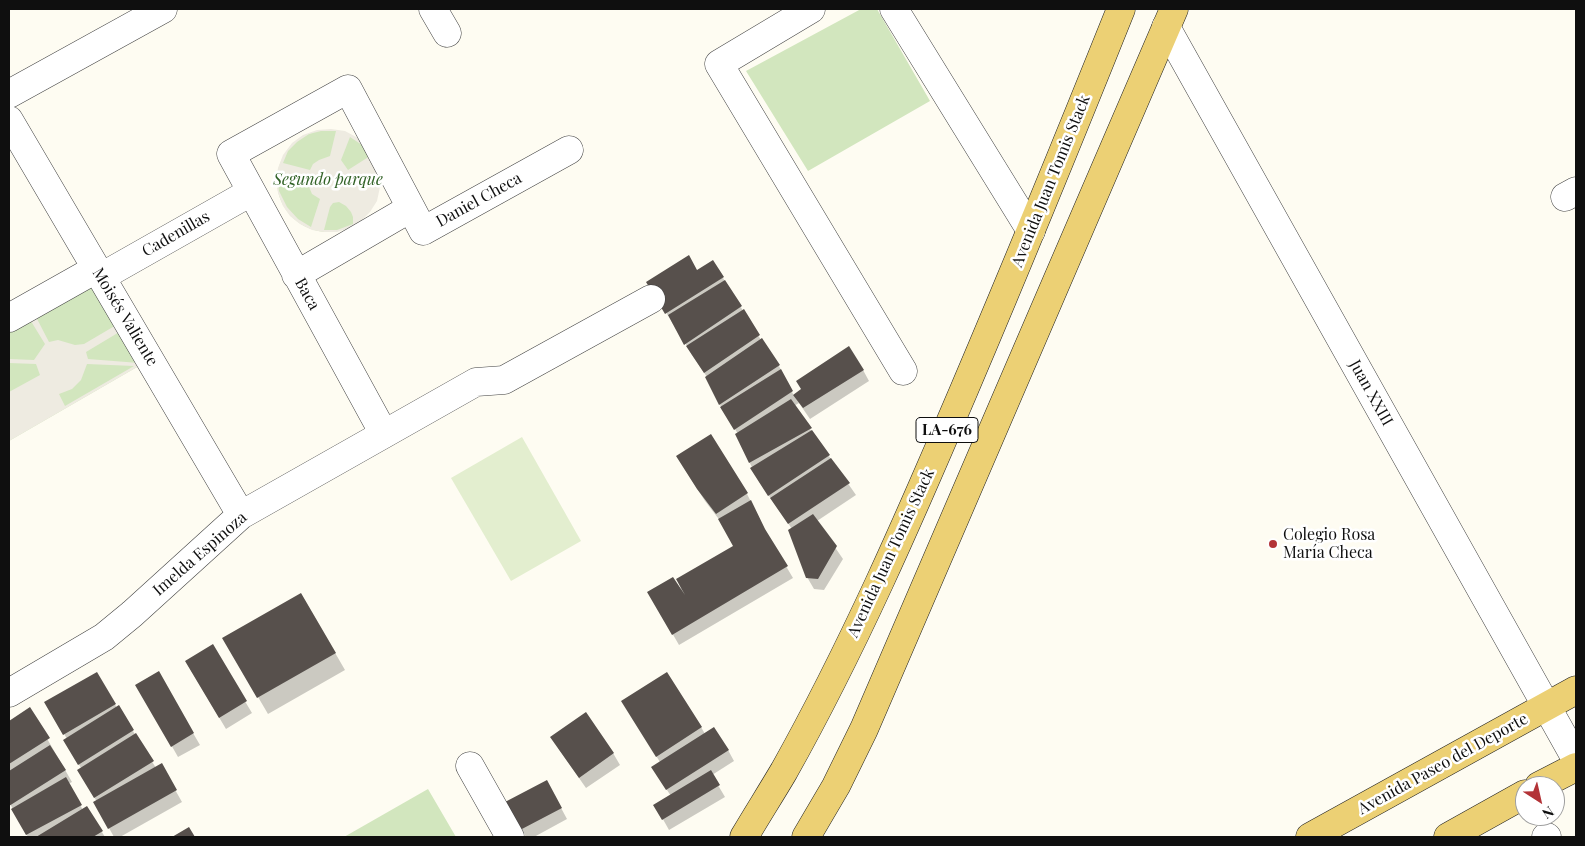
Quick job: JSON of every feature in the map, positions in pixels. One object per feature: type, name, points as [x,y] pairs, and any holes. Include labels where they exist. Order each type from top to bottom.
[{"type":"main road","name":"Avenida Juan Tomis Stack","points":[[744,837],[784,770],[867,609],[939,449],[1032,231],[1121,9]]},
{"type":"main road","name":"LA-676","points":[[806,837],[836,786],[864,729],[1170,18]]},
{"type":"main road","name":"Avenida Paseo del Deporte","points":[[1310,837],[1576,690]]},
{"type":"main road","points":[[1558,776],[1576,766]]},
{"type":"main road","points":[[1448,837],[1515,800]]},
{"type":"street","points":[[9,94],[163,9]]},
{"type":"street","points":[[433,9],[447,33]]},
{"type":"street","points":[[812,9],[720,64],[903,370]]},
{"type":"street","points":[[894,9],[1032,231]]},
{"type":"street","name":"Juan XXIII","points":[[1170,18],[1576,758]]},
{"type":"street","name":"Baca","points":[[384,434],[231,154],[348,89],[417,220]]},
{"type":"street","name":"Moisés Valiente","points":[[9,120],[241,515]]},
{"type":"street","name":"Daniel Checa","points":[[296,274],[569,150]]},
{"type":"street","name":"Cadenillas","points":[[9,318],[99,273],[251,192]]},
{"type":"street","name":"Imelda Espinoza","points":[[9,693],[104,636],[132,614],[241,515],[476,382],[504,380],[651,299]]},
{"type":"street","points":[[470,766],[510,837]]},
{"type":"green space","points":[[861,9],[877,9],[930,101],[808,171],[746,71]]},
{"type":"green space","name":"Segundo parque","points":[[328,130],[348,133],[357,138],[371,152],[376,161],[379,181],[376,201],[371,210],[357,224],[348,229],[328,232],[308,229],[299,224],[285,210],[280,201],[277,181],[280,161],[285,152],[299,138],[308,133]]},
{"type":"green space","points":[[93,276],[144,363],[9,441],[9,325]]},
{"type":"green space","points":[[522,437],[581,541],[511,581],[451,478]]},
{"type":"green space","points":[[428,789],[456,837],[344,837]]},
{"type":"shaded area","points":[[317,130],[345,131],[358,138],[368,147],[380,173],[377,201],[370,212],[350,228],[337,232],[312,230],[300,224],[290,216],[283,206],[278,193],[276,181],[283,155],[292,143],[303,135]],"holes":[[[321,131],[336,131],[330,156],[313,164],[310,170],[283,163],[288,151],[309,134]],[[350,137],[365,147],[370,156],[348,170],[341,160]],[[281,176],[307,182],[312,194],[320,199],[311,227],[298,219],[287,207],[279,191],[278,183]],[[339,202],[346,206],[353,217],[353,224],[337,230],[324,230],[330,207],[333,203]]]},
{"type":"shaded area","points":[[93,276],[144,363],[9,441],[9,392],[40,375],[36,364],[9,363],[9,359],[34,360],[45,344],[29,318]],"holes":[[[93,282],[118,324],[84,344],[75,345],[58,340],[49,342],[35,315]],[[121,331],[139,363],[88,359],[86,352]],[[87,364],[134,366],[65,406],[59,394],[72,389],[81,380]]]},
{"type":"building","points":[[689,255],[697,270],[713,260],[724,277],[665,314],[646,282]]},
{"type":"building","points":[[725,280],[742,306],[684,345],[668,315]]},
{"type":"building","points":[[744,309],[760,335],[704,373],[686,346]]},
{"type":"building","points":[[762,338],[780,365],[719,405],[705,377]]},
{"type":"building","points":[[849,346],[864,370],[803,408],[793,395],[801,389],[796,381]]},
{"type":"building","points":[[781,369],[793,391],[734,430],[720,407]]},
{"type":"building","points":[[791,399],[812,428],[749,463],[735,434]]},
{"type":"building","points":[[812,430],[830,455],[768,496],[750,468]]},
{"type":"building","points":[[711,434],[748,493],[716,514],[676,456]]},
{"type":"building","points":[[831,458],[850,483],[788,524],[770,498]]},
{"type":"building","points":[[751,500],[765,529],[788,566],[672,635],[647,592],[673,577],[685,595],[676,579],[733,546],[718,519]]},
{"type":"building","points":[[813,514],[837,546],[818,579],[806,578],[788,530]]},
{"type":"building","points":[[301,593],[336,653],[257,698],[222,638]]},
{"type":"building","points":[[213,644],[247,701],[219,718],[185,661]]},
{"type":"building","points":[[159,671],[194,733],[171,747],[135,685]]},
{"type":"building","points":[[97,672],[116,704],[63,735],[44,702]]},
{"type":"building","points":[[667,672],[702,727],[656,757],[621,701]]},
{"type":"building","points":[[119,705],[134,730],[78,765],[63,740]]},
{"type":"building","points":[[30,707],[50,738],[9,764],[9,721]]},
{"type":"building","points":[[586,712],[614,753],[579,778],[550,737]]},
{"type":"building","points":[[714,727],[729,750],[666,790],[651,767]]},
{"type":"building","points":[[136,733],[154,761],[94,798],[77,770]]},
{"type":"building","points":[[50,745],[66,770],[9,806],[9,771]]},
{"type":"building","points":[[162,763],[177,790],[108,829],[93,802]]},
{"type":"building","points":[[711,770],[720,785],[662,820],[653,805]]},
{"type":"building","points":[[66,777],[82,805],[26,835],[11,809]]},
{"type":"building","points":[[547,780],[562,808],[520,830],[505,802]]},
{"type":"building","points":[[87,806],[103,831],[93,837],[36,837]]},
{"type":"building","points":[[189,827],[195,837],[172,837]]},
{"type":"place","name":"Colegio Rosa María Checa","points":[[1273,544]]}]
